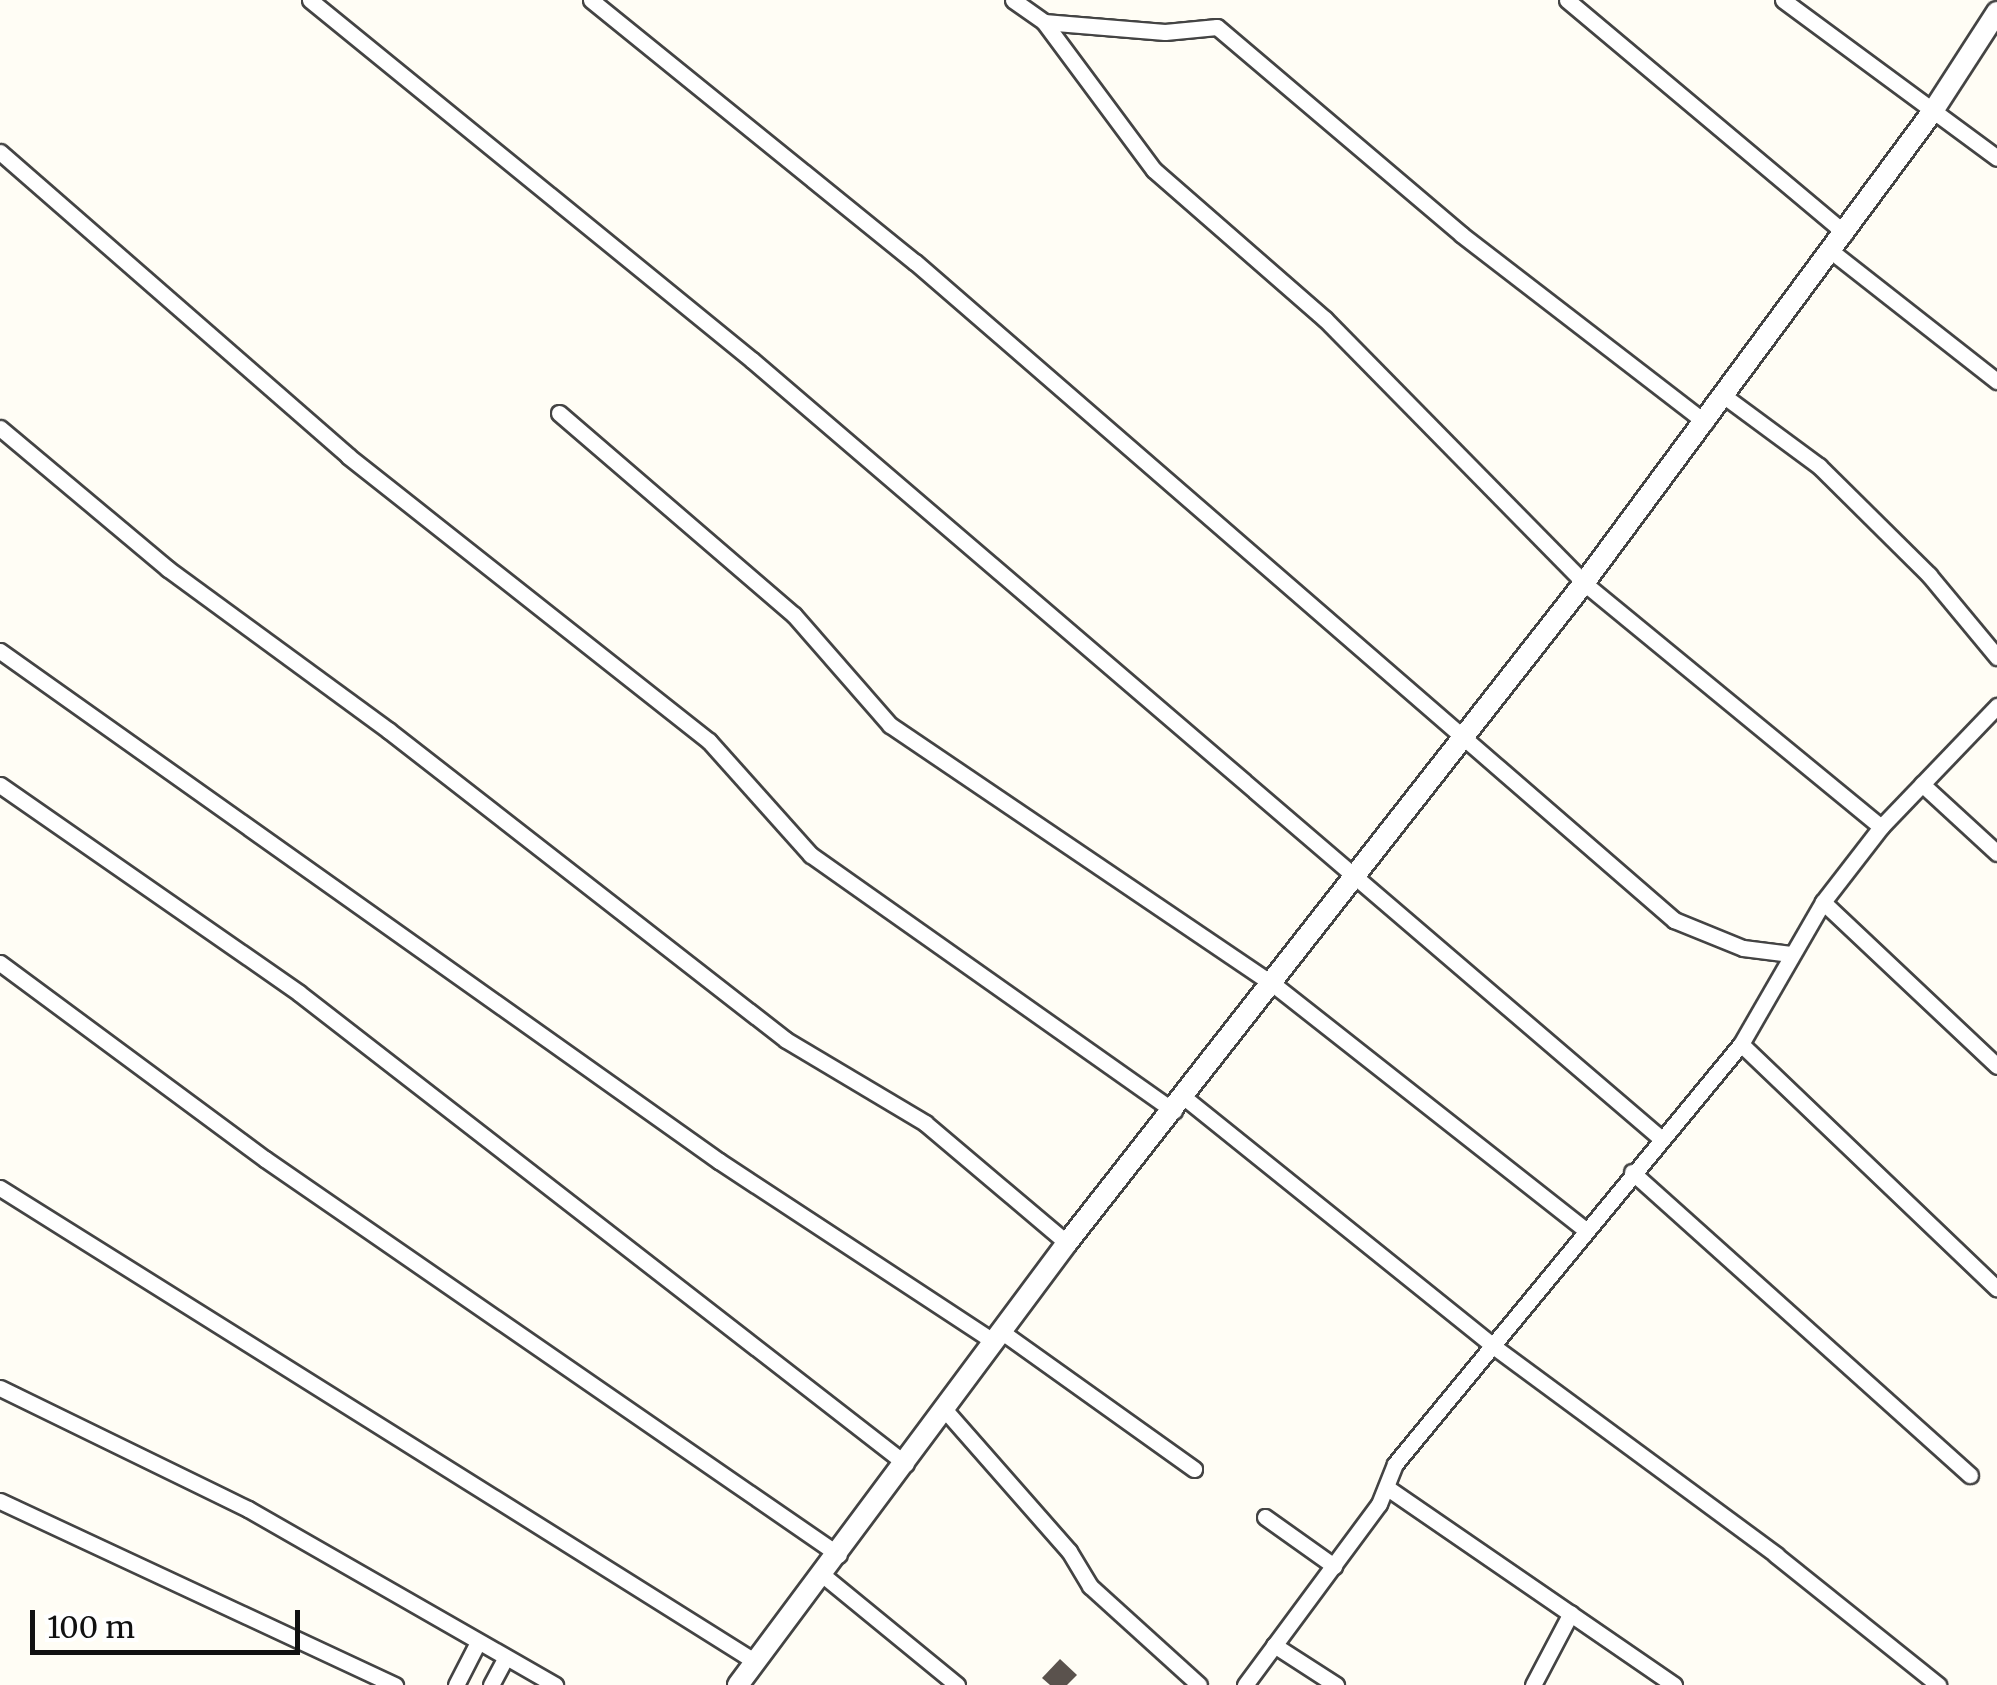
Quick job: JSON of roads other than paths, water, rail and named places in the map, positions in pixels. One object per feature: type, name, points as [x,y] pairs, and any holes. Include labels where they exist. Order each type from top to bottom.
[{"type":"street","points":[[310,0],[752,360],[1358,874],[1658,1136]]},
{"type":"street","points":[[591,0],[915,262],[1174,490],[1467,734],[1674,920],[1743,948],[1791,954]]},
{"type":"street","points":[[1012,0],[1044,22],[1154,170],[1326,319],[1584,583],[1881,827]]},
{"type":"street","points":[[1567,0],[1845,233]]},
{"type":"street","points":[[1783,0],[1997,158]]},
{"type":"street","points":[[738,1685],[824,1576],[1067,1243],[1180,1105],[1584,583],[1934,111],[1997,12]]},
{"type":"street","points":[[1044,22],[1165,32],[1217,27],[1462,235],[1704,422]]},
{"type":"street","points":[[0,152],[348,456],[709,741],[812,855],[1180,1105],[1492,1346],[1776,1555],[1938,1685]]},
{"type":"street","points":[[1832,251],[1997,381]]},
{"type":"street","points":[[1724,396],[1819,466],[1929,575],[1997,657]]},
{"type":"street","points":[[559,413],[794,615],[890,725],[1272,984],[1584,1230]]},
{"type":"street","points":[[0,428],[168,569],[342,694],[786,1040],[925,1123],[1067,1243]]},
{"type":"street","points":[[0,651],[719,1161],[998,1337],[1194,1469]]},
{"type":"street","points":[[1244,1685],[1389,1489],[1394,1464],[1658,1136],[1741,1044],[1823,902],[1881,827],[1997,706]]},
{"type":"street","points":[[1922,784],[1997,854]]},
{"type":"street","points":[[0,785],[299,993],[906,1464]]},
{"type":"street","points":[[1823,902],[1997,1066]]},
{"type":"street","points":[[0,963],[265,1160],[839,1555]]},
{"type":"street","points":[[1741,1044],[1997,1289]]},
{"type":"street","points":[[1632,1172],[1970,1475]]},
{"type":"street","points":[[0,1188],[756,1662]]},
{"type":"street","points":[[0,1388],[248,1508],[504,1661],[554,1685]]},
{"type":"street","points":[[945,1410],[1069,1551],[1090,1586],[1199,1685]]},
{"type":"street","points":[[1389,1489],[1674,1685]]},
{"type":"street","points":[[0,1501],[395,1685]]},
{"type":"street","points":[[1265,1517],[1334,1566]]},
{"type":"street","points":[[824,1576],[957,1685]]},
{"type":"street","points":[[1533,1685],[1571,1612]]},
{"type":"street","points":[[456,1685],[476,1644]]},
{"type":"street","points":[[1274,1645],[1336,1685]]},
{"type":"street","points":[[492,1685],[504,1661]]}]
